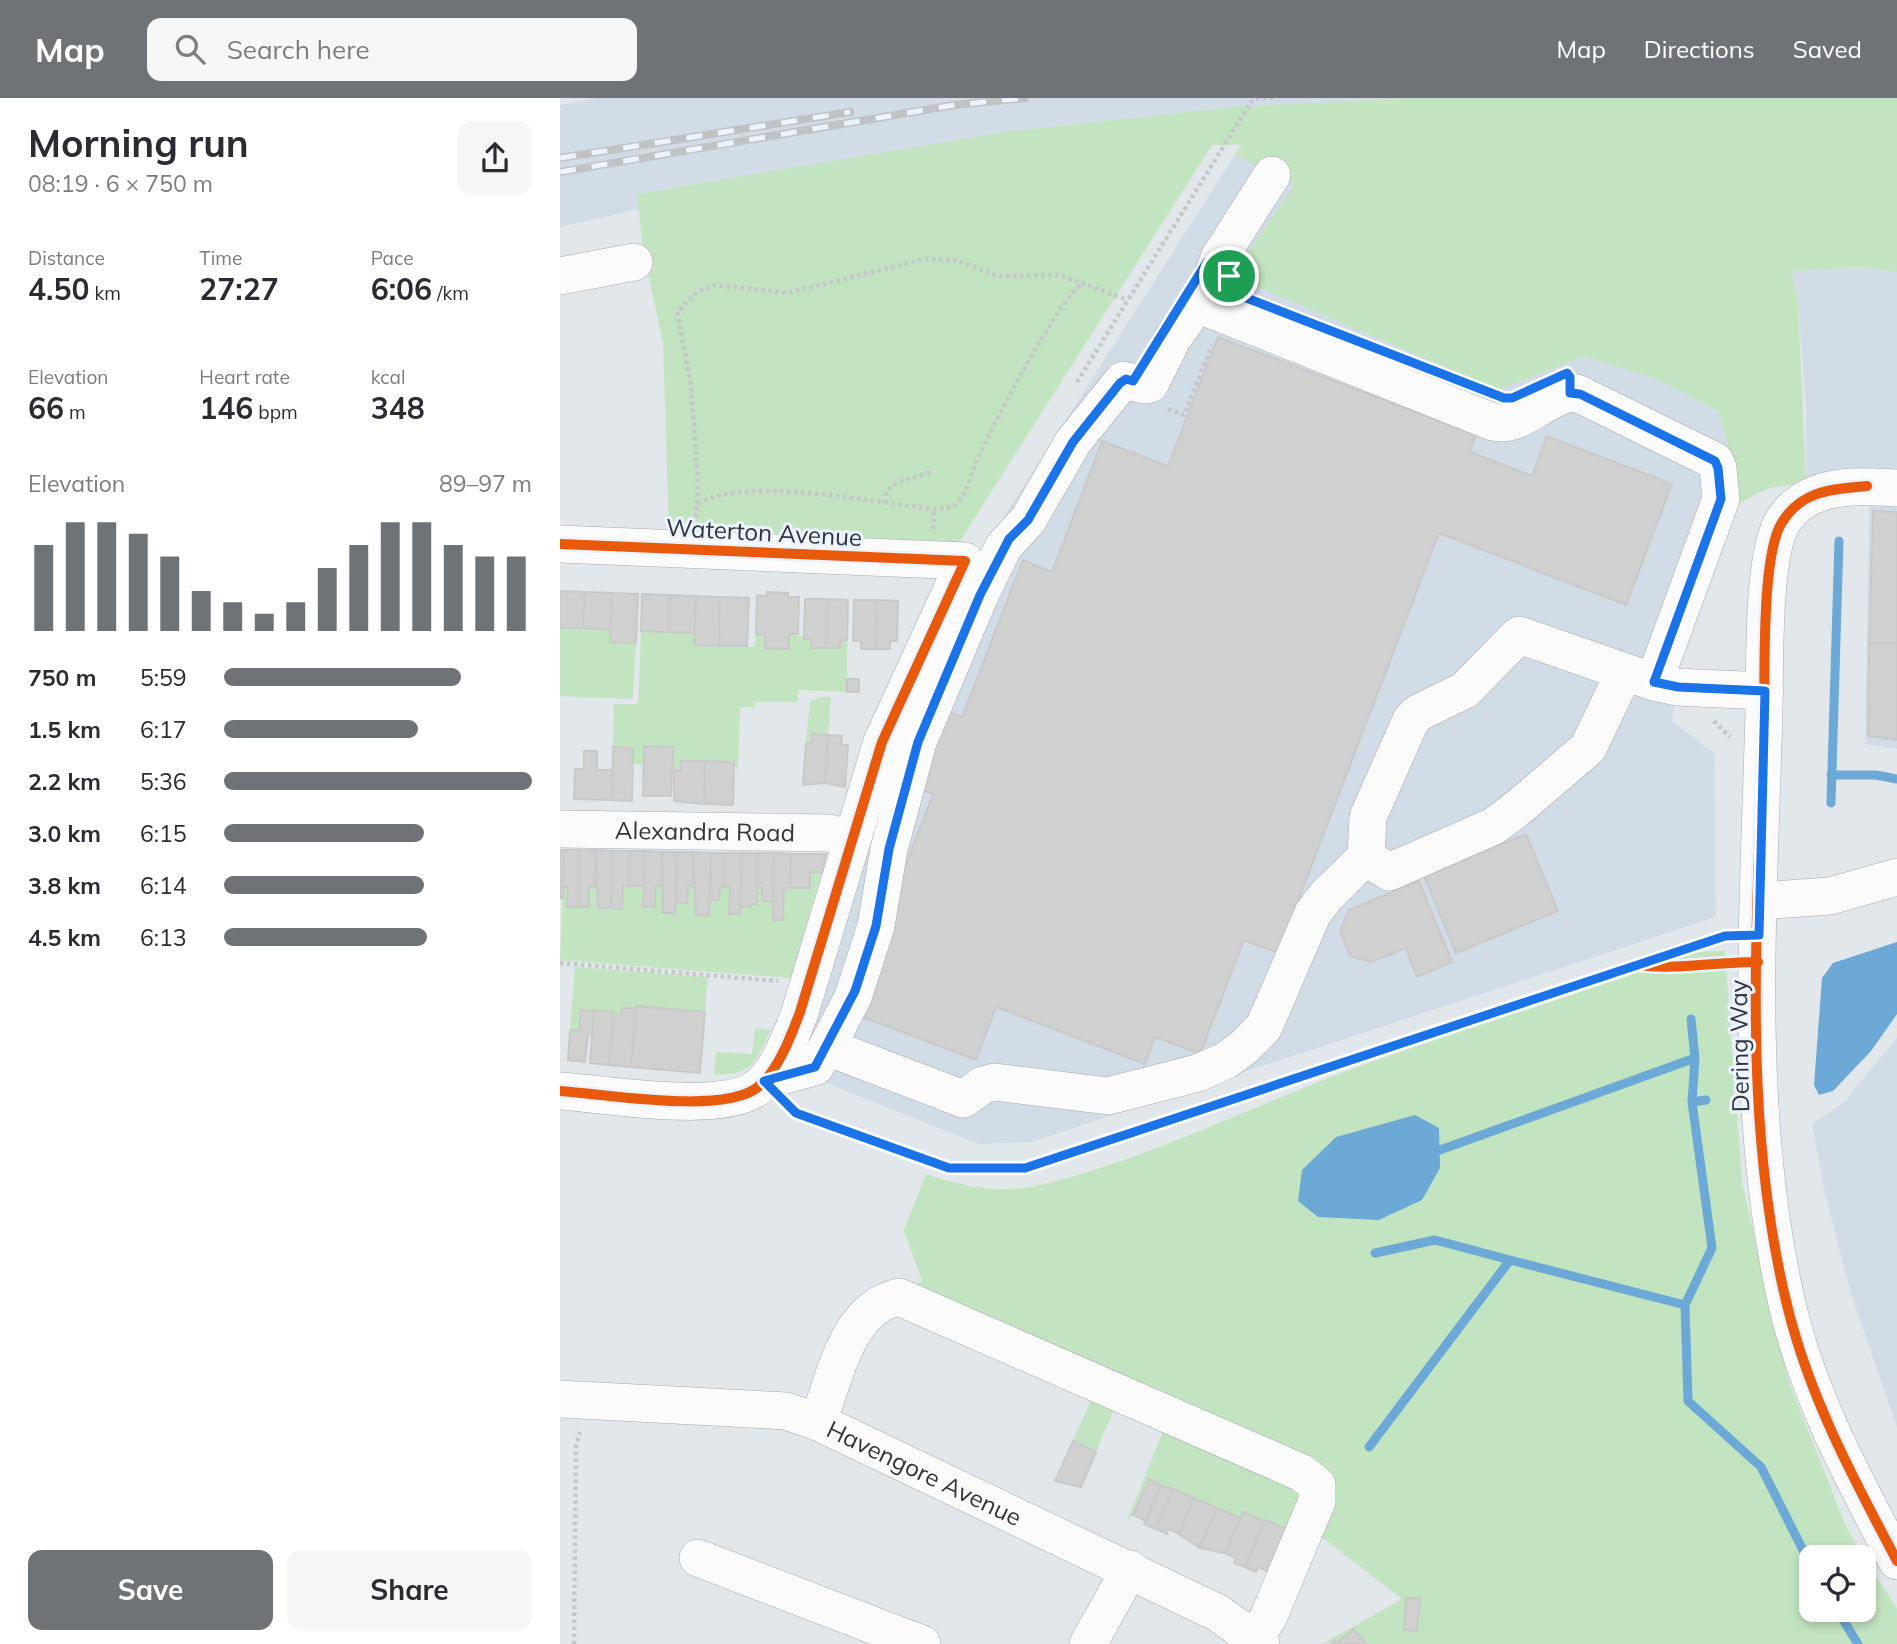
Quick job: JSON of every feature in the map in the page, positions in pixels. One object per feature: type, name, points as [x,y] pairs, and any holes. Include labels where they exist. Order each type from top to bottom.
[{"type":"street","points":[[560,1091],[715,1102],[746,1095],[764,1081],[815,1067],[853,997],[876,926],[889,849],[922,732],[990,574],[1009,539],[1028,520],[1077,437],[1123,380],[1145,385],[1150,383],[1173,338],[1211,279],[1219,258],[1272,175]]},
{"type":"street","points":[[560,276],[634,262]]},
{"type":"street","points":[[1196,304],[1493,422],[1511,422],[1554,398],[1577,393],[1715,461],[1718,468],[1721,499],[1639,677],[1588,748],[1499,823],[1389,872],[1366,857]]},
{"type":"street","name":"Dering Way","points":[[1882,487],[1828,490],[1809,495],[1793,509],[1779,528],[1770,564],[1756,1065],[1765,1178],[1788,1309],[1817,1399],[1897,1561]]},
{"type":"street","name":"Waterton Avenue","points":[[560,544],[965,561],[882,742],[851,838]]},
{"type":"street","points":[[827,1047],[963,1099],[987,1083],[1013,1083],[1108,1096],[1198,1073],[1243,1048],[1264,1027],[1313,913],[1326,896],[1366,857],[1368,817],[1411,720],[1418,713],[1465,690],[1513,638],[1530,636],[1639,677],[1678,687],[1765,691]]},
{"type":"street","name":"Alexandra Road","points":[[560,830],[829,833],[851,838]]},
{"type":"street","points":[[764,1081],[783,1021],[851,838]]},
{"type":"street","points":[[1759,918],[1897,877]]},
{"type":"street","points":[[818,1422],[853,1332],[871,1308],[899,1297],[1302,1473],[1317,1485],[1317,1501],[1257,1641]]},
{"type":"street","name":"Havengore Avenue","points":[[560,1399],[767,1408],[786,1411],[818,1422],[1130,1569],[1218,1613],[1257,1641]]},
{"type":"street","points":[[698,1558],[922,1644]]},
{"type":"street","points":[[1088,1644],[1130,1569]]},
{"type":"path","points":[[1070,393],[1253,99],[1272,98]]},
{"type":"path","points":[[693,549],[697,505],[690,372],[677,312],[698,291],[728,284],[787,293],[936,258],[957,260],[998,276],[1060,275],[1128,300]]},
{"type":"path","points":[[697,505],[712,496],[740,491],[945,509],[958,503],[1005,405],[1066,302],[1083,282]]},
{"type":"path","points":[[884,503],[885,496],[894,484],[930,472]]},
{"type":"path","points":[[1624,969],[1725,936],[1759,918]]},
{"type":"path","points":[[560,963],[793,982],[783,1021]]},
{"type":"path","points":[[1637,965],[1670,969]]},
{"type":"path","points":[[574,1644],[576,1445],[584,1426]]},
{"type":"shaded area","points":[[597,98],[1688,98],[1348,113],[635,210],[560,227],[560,105]]},
{"type":"shaded area","points":[[1235,155],[1294,185],[1233,276],[1499,390],[1585,356],[1659,380],[1718,410],[1727,441],[1735,505],[1676,669],[1677,687],[1672,721],[1715,754],[1716,917],[1031,1142],[979,1144],[824,1082],[805,1051],[907,721],[986,545]]},
{"type":"shaded area","points":[[1861,267],[1897,272],[1897,749],[1865,744],[1870,473],[1806,483],[1806,405],[1798,304],[1791,271]]},
{"type":"shaded area","points":[[1897,1038],[1897,1427],[1852,1297],[1825,1194],[1812,1124],[1844,1102]]},
{"type":"green space","points":[[1408,98],[1897,98],[1897,272],[1861,267],[1792,271],[1798,304],[1806,483],[1769,488],[1735,505],[1727,441],[1718,411],[1659,380],[1585,356],[1499,390],[1232,276],[1294,185],[1235,155],[1241,145],[1212,145],[958,544],[669,529],[663,343],[643,250],[637,194],[1004,132],[1234,107]]},
{"type":"green space","points":[[560,628],[610,630],[610,642],[636,643],[633,699],[560,696]]},
{"type":"green space","points":[[641,631],[694,633],[695,645],[755,647],[756,634],[765,634],[766,648],[788,649],[789,634],[811,639],[811,648],[840,648],[840,640],[847,640],[847,692],[798,690],[798,702],[755,702],[755,707],[740,707],[738,770],[733,762],[682,761],[681,771],[672,770],[672,747],[645,746],[644,765],[633,764],[633,748],[613,747],[614,704],[638,704]]},
{"type":"green space","points":[[831,697],[828,735],[812,734],[811,743],[806,743],[810,701]]},
{"type":"green space","points":[[810,872],[822,872],[791,978],[560,960],[563,887],[568,887],[567,907],[588,907],[589,887],[598,887],[598,908],[622,909],[623,885],[644,886],[643,907],[654,907],[655,886],[664,886],[663,913],[675,913],[676,903],[687,903],[688,886],[697,886],[709,916],[710,900],[719,900],[720,887],[730,887],[730,914],[740,914],[741,907],[757,904],[757,888],[762,888],[762,901],[773,902],[773,920],[783,920],[784,888],[810,888]]},
{"type":"green space","points":[[1725,951],[1742,1183],[1790,1385],[1847,1529],[1857,1545],[1799,1545],[1799,1622],[1876,1622],[1876,1575],[1897,1609],[1897,1644],[1367,1644],[1353,1629],[1337,1643],[1335,1641],[1322,1644],[1402,1599],[1314,1531],[1326,1504],[913,1286],[922,1281],[904,1230],[926,1174],[993,1189],[1035,1186],[1074,1176],[1114,1164],[1349,1070],[1696,952]]},
{"type":"green space","points":[[575,967],[708,977],[705,1012],[636,1006],[636,1009],[622,1008],[621,1016],[581,1010],[579,1031],[570,1030]]},
{"type":"green space","points":[[755,1028],[771,1030],[751,1065],[737,1072],[714,1074],[716,1052],[752,1054]]},
{"type":"green space","points":[[1095,1391],[1117,1402],[1096,1452],[1073,1441]]},
{"type":"green space","points":[[1166,1424],[1307,1494],[1289,1530],[1243,1512],[1240,1518],[1150,1479],[1133,1515],[1127,1521]]},
{"type":"water","points":[[1897,942],[1897,1014],[1871,1051],[1833,1091],[1819,1095],[1814,1085],[1822,978],[1833,963]]},
{"type":"water","points":[[1415,1115],[1439,1128],[1440,1168],[1422,1200],[1379,1220],[1318,1217],[1298,1201],[1302,1170],[1336,1137]]},
{"type":"building","points":[[1218,337],[1476,435],[1470,452],[1532,476],[1547,436],[1672,484],[1626,605],[1439,533],[1278,953],[1244,940],[1200,1054],[1155,1037],[1145,1064],[996,1007],[976,1060],[849,1012],[933,794],[916,788],[946,711],[962,717],[1023,560],[1052,572],[1102,441],[1168,466]]},
{"type":"building","points":[[1873,511],[1897,512],[1897,643],[1869,643]]},
{"type":"building","points":[[560,591],[585,592],[583,628],[560,628]]},
{"type":"building","points":[[585,592],[612,593],[610,630],[583,628]]},
{"type":"building","points":[[767,592],[788,593],[788,597],[799,597],[798,634],[789,634],[789,649],[765,648],[765,634],[756,634],[757,595],[767,596]]},
{"type":"building","points":[[612,593],[638,594],[636,643],[610,642]]},
{"type":"building","points":[[642,594],[670,595],[669,632],[641,631]]},
{"type":"building","points":[[670,595],[696,596],[694,633],[669,632]]},
{"type":"building","points":[[696,596],[720,597],[719,646],[694,645]]},
{"type":"building","points":[[720,597],[749,598],[747,646],[719,646]]},
{"type":"building","points":[[805,599],[827,599],[826,648],[811,648],[811,639],[804,639]]},
{"type":"building","points":[[827,599],[848,600],[847,640],[840,640],[840,648],[826,648]]},
{"type":"building","points":[[854,600],[877,600],[876,649],[861,649],[861,641],[853,641]]},
{"type":"building","points":[[877,600],[898,601],[897,641],[890,641],[890,649],[876,649]]},
{"type":"building","points":[[1869,643],[1897,643],[1897,740],[1868,736]]},
{"type":"building","points":[[847,679],[859,679],[859,692],[847,692]]},
{"type":"building","points":[[812,734],[828,735],[825,783],[803,785],[806,743],[811,743]]},
{"type":"building","points":[[828,735],[842,736],[841,745],[848,745],[845,787],[825,783]]},
{"type":"building","points":[[644,746],[673,747],[671,796],[643,796]]},
{"type":"building","points":[[613,747],[633,748],[632,801],[612,800]]},
{"type":"building","points":[[584,751],[597,751],[597,770],[613,770],[612,800],[574,799],[575,769],[584,769]]},
{"type":"building","points":[[681,761],[705,761],[704,804],[674,801],[674,770],[681,771]]},
{"type":"building","points":[[705,761],[734,762],[733,805],[704,804]]},
{"type":"building","points":[[1526,834],[1558,911],[1456,953],[1424,876]]},
{"type":"building","points":[[560,850],[564,850],[563,898],[560,898]]},
{"type":"building","points":[[564,850],[579,850],[578,907],[567,907],[568,887],[563,887]]},
{"type":"building","points":[[579,850],[596,850],[595,887],[589,887],[589,907],[578,907]]},
{"type":"building","points":[[596,850],[612,851],[611,908],[598,908]]},
{"type":"building","points":[[612,851],[630,851],[629,886],[623,885],[622,909],[611,908]]},
{"type":"building","points":[[630,851],[645,851],[644,886],[629,886]]},
{"type":"building","points":[[645,851],[662,852],[661,886],[655,886],[655,907],[643,907]]},
{"type":"building","points":[[662,852],[677,852],[675,913],[663,913]]},
{"type":"building","points":[[677,852],[693,852],[693,886],[688,886],[687,903],[676,903]]},
{"type":"building","points":[[693,852],[711,853],[709,916],[696,915]]},
{"type":"building","points":[[711,853],[725,853],[724,887],[720,887],[719,900],[710,900]]},
{"type":"building","points":[[725,853],[742,853],[740,914],[729,914],[730,887],[724,887]]},
{"type":"building","points":[[742,853],[758,853],[757,904],[751,904],[751,907],[741,907]]},
{"type":"building","points":[[758,853],[774,853],[773,902],[762,901],[762,888],[757,888]]},
{"type":"building","points":[[774,853],[791,854],[790,888],[784,888],[783,920],[773,920]]},
{"type":"building","points":[[791,854],[826,854],[822,872],[810,872],[810,888],[790,888]]},
{"type":"building","points":[[1419,881],[1452,962],[1417,977],[1406,948],[1371,962],[1350,956],[1340,931],[1349,910]]},
{"type":"building","points":[[636,1006],[705,1012],[700,1073],[631,1067]]},
{"type":"building","points":[[622,1008],[636,1009],[631,1067],[609,1065],[614,1015],[621,1016]]},
{"type":"building","points":[[581,1010],[594,1011],[585,1062],[568,1060],[570,1030],[579,1031]]},
{"type":"building","points":[[594,1010],[614,1012],[609,1065],[590,1063]]},
{"type":"building","points":[[1073,1441],[1096,1452],[1081,1487],[1055,1481]]},
{"type":"building","points":[[1149,1479],[1161,1485],[1146,1521],[1133,1515]]},
{"type":"building","points":[[1161,1485],[1173,1489],[1156,1529],[1144,1524]]},
{"type":"building","points":[[1173,1489],[1194,1498],[1179,1534],[1169,1529],[1167,1534],[1156,1529]]},
{"type":"building","points":[[1194,1498],[1217,1508],[1200,1548],[1179,1534]]},
{"type":"building","points":[[1217,1508],[1240,1518],[1225,1553],[1200,1548]]},
{"type":"building","points":[[1243,1512],[1264,1521],[1245,1567],[1234,1563],[1236,1558],[1225,1553]]},
{"type":"building","points":[[1265,1520],[1289,1530],[1271,1573],[1258,1567],[1256,1572],[1245,1567]]},
{"type":"building","points":[[1406,1598],[1420,1598],[1417,1631],[1404,1630]]},
{"type":"building","points":[[1353,1629],[1367,1644],[1331,1644],[1335,1640],[1337,1643]]},
{"type":"waterway","points":[[1831,803],[1839,541]]},
{"type":"waterway","points":[[1831,775],[1876,775],[1897,779]]},
{"type":"waterway","points":[[1691,1019],[1695,1058],[1692,1102],[1712,1248],[1685,1305],[1688,1401],[1761,1467],[1800,1545]]},
{"type":"waterway","points":[[1440,1150],[1695,1058]]},
{"type":"waterway","points":[[1692,1102],[1706,1100]]},
{"type":"waterway","points":[[1375,1253],[1435,1240],[1510,1260]]},
{"type":"waterway","points":[[1369,1447],[1510,1260],[1685,1305]]},
{"type":"waterway","points":[[1844,1622],[1858,1644]]},
{"type":"railway","points":[[560,172],[954,105],[1025,98]]},
{"type":"railway","points":[[560,158],[850,112]]},
{"type":"cycle path","points":[[1867,486],[1818,493],[1798,504],[1781,524],[1770,561],[1756,934],[1758,1086],[1763,1161],[1773,1235],[1797,1342],[1835,1438],[1897,1561]]},
{"type":"cycle path","points":[[560,544],[965,561],[882,742],[800,1012],[772,1072],[758,1087],[741,1095],[719,1100],[663,1101],[560,1091]]},
{"type":"cycle path","points":[[764,1081],[796,1113],[949,1168],[1025,1168],[1637,965],[1667,967],[1758,962]]},
{"type":"route","points":[[1207,262],[1229,276],[1227,284],[1231,292],[1506,399],[1564,373],[1570,374],[1570,393],[1580,394],[1715,461],[1721,499],[1654,682],[1678,687],[1765,691],[1759,935],[1725,936],[1025,1168],[949,1168],[796,1113],[764,1081],[815,1067],[852,1000],[876,926],[889,849],[918,742],[980,595],[1004,546],[1031,516],[1073,442],[1120,383],[1126,379],[1133,381],[1139,367],[1207,262]]}]
